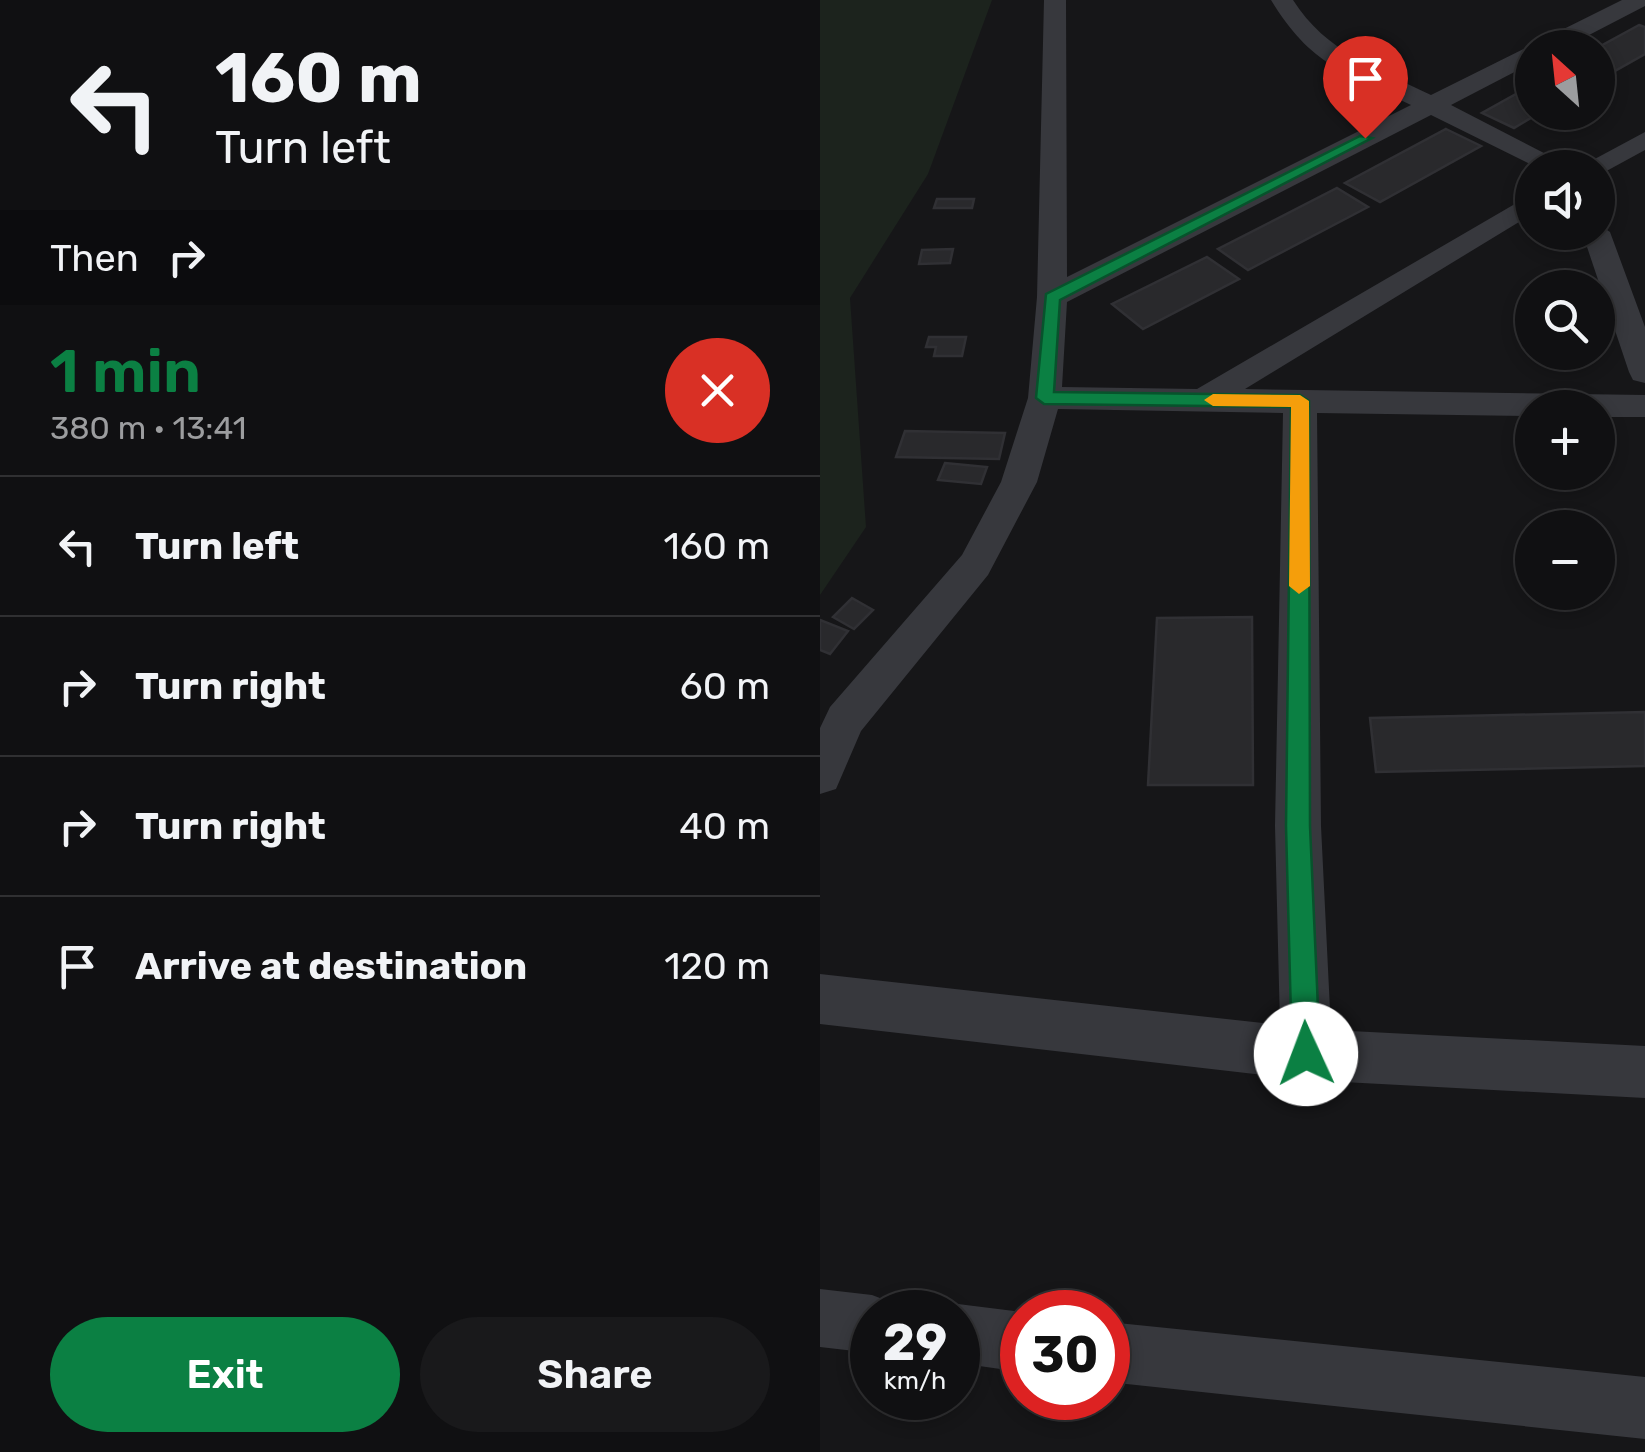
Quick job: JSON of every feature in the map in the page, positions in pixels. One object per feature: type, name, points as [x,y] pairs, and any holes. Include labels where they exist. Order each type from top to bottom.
[{"type":"street","points":[[820,775],[845,720],[975,565],[1018,482],[1044,398],[1052,297],[1054,0]]},
{"type":"street","points":[[1282,0],[1303,34],[1327,54],[1525,150]]},
{"type":"street","points":[[1580,30],[1638,0]]},
{"type":"street","points":[[1052,297],[1515,63]]},
{"type":"street","points":[[1615,156],[1645,140]]},
{"type":"street","points":[[1202,400],[1515,212]]},
{"type":"street","points":[[1602,250],[1645,372]]},
{"type":"street","points":[[1044,398],[1645,406]]},
{"type":"street","points":[[1300,401],[1298,826],[1306,1054]]},
{"type":"street","points":[[820,999],[1306,1054],[1645,1072]]},
{"type":"street","points":[[820,1318],[850,1321]]},
{"type":"street","points":[[1130,1354],[1645,1408]]},
{"type":"shaded area","points":[[820,0],[992,0],[928,174],[850,298],[866,527],[820,595]]},
{"type":"building","points":[[1639,25],[1645,27],[1645,54],[1615,71],[1615,38]]},
{"type":"building","points":[[1515,95],[1514,128],[1482,113]]},
{"type":"building","points":[[1446,129],[1481,146],[1380,202],[1345,183]]},
{"type":"building","points":[[1337,188],[1368,207],[1248,270],[1218,249]]},
{"type":"building","points":[[937,199],[974,199],[972,208],[934,208]]},
{"type":"building","points":[[953,249],[950,263],[919,264],[922,250]]},
{"type":"building","points":[[1207,257],[1239,279],[1143,329],[1112,304]]},
{"type":"building","points":[[929,337],[966,337],[962,356],[934,356],[936,347],[926,347]]},
{"type":"building","points":[[905,431],[1005,433],[999,459],[896,457]]},
{"type":"building","points":[[945,463],[987,467],[981,484],[938,480]]},
{"type":"building","points":[[852,598],[873,610],[854,629],[833,617]]},
{"type":"building","points":[[1252,617],[1253,785],[1148,785],[1157,618]]},
{"type":"building","points":[[820,620],[848,631],[830,654],[820,650]]},
{"type":"building","points":[[1645,712],[1645,766],[1376,772],[1370,718]]},
{"type":"slow traffic","points":[[1213,400],[1300,401],[1299,586]]},
{"type":"route","points":[[1306,1054],[1298,826],[1300,401],[1044,398],[1052,297],[1365,138]]}]
